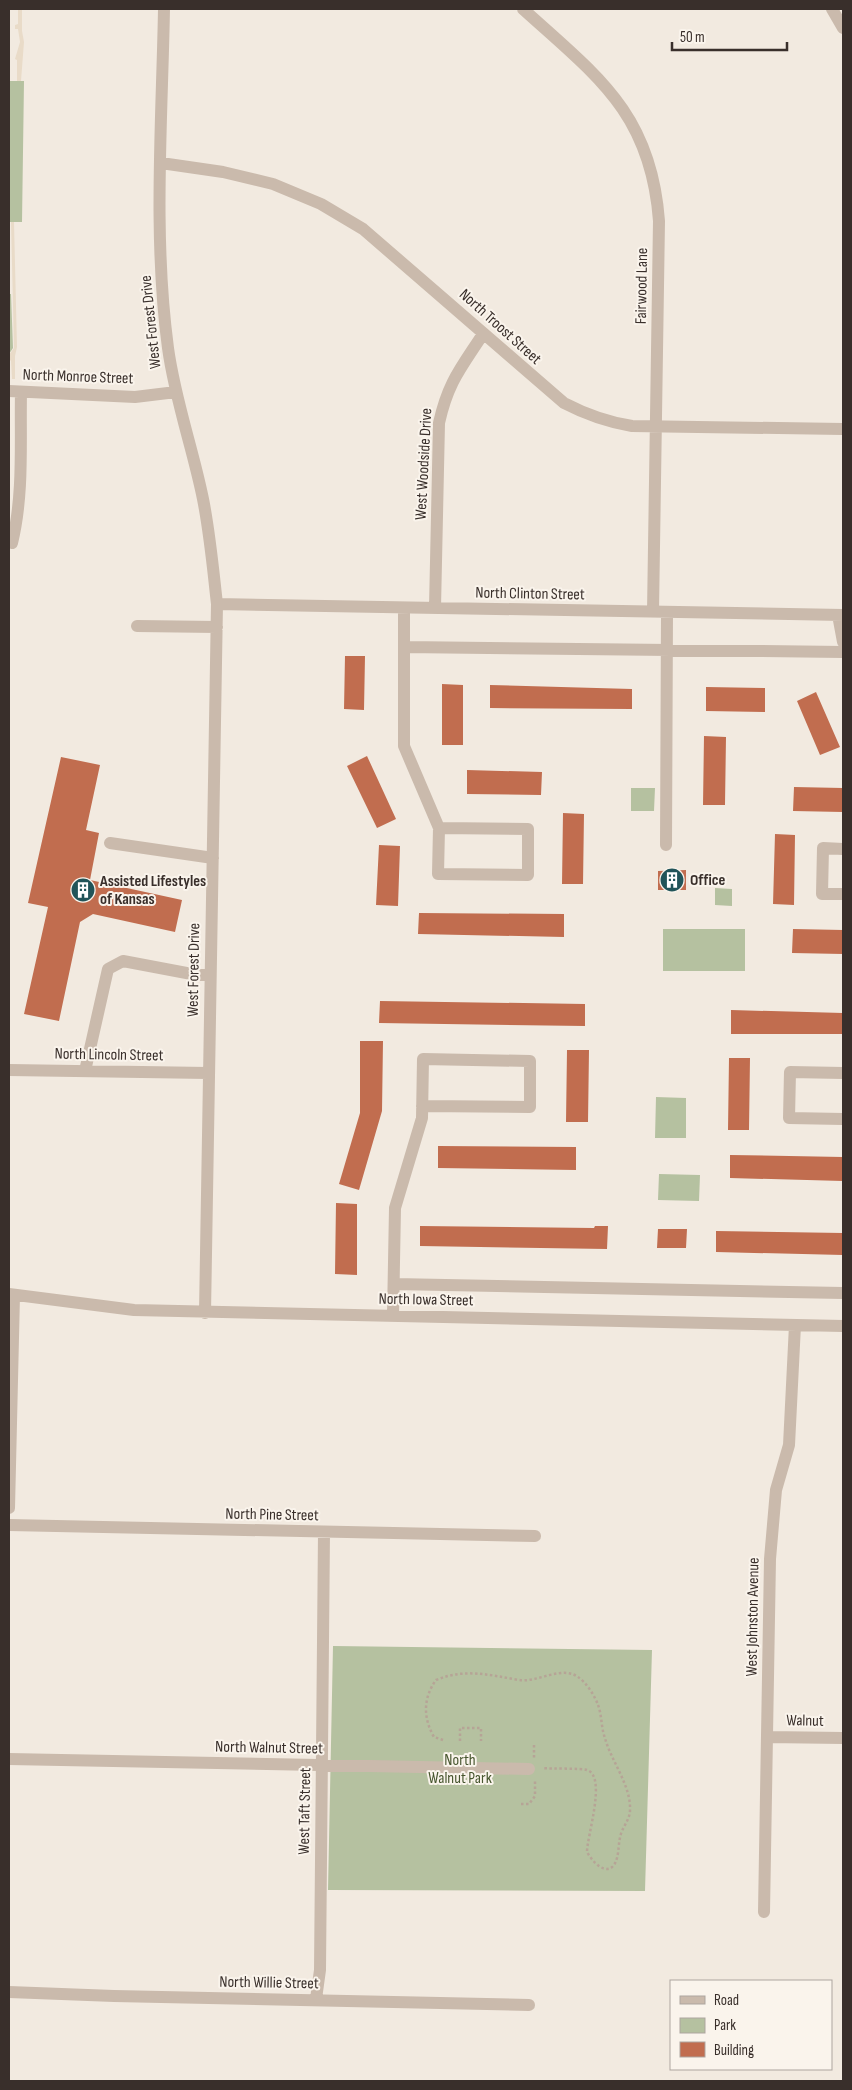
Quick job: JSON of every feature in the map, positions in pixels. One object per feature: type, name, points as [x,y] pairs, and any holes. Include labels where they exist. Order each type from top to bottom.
[{"type":"street","name":"West Forest Drive","points":[[164,9],[160,240],[162,300],[168,350],[176,392],[203,498],[217,604],[205,1313]]},
{"type":"street","name":"Fairwood Lane","points":[[523,9],[609,90],[633,124],[649,162],[658,202],[654,612]]},
{"type":"street","points":[[832,9],[843,28]]},
{"type":"street","name":"North Troost Street","points":[[161,163],[223,172],[273,184],[321,204],[363,229],[564,403],[592,417],[632,426],[843,429]]},
{"type":"street","name":"West Woodside Drive","points":[[435,608],[439,423],[444,399],[451,382],[483,334]]},
{"type":"street","points":[[12,543],[20,487],[15,392]]},
{"type":"street","name":"North Monroe Street","points":[[15,392],[135,397],[176,392]]},
{"type":"street","name":"North Clinton Street","points":[[217,604],[840,615]]},
{"type":"street","points":[[404,608],[404,746],[439,828],[438,874],[528,875],[528,829],[439,828]]},
{"type":"street","points":[[666,845],[667,612]]},
{"type":"street","points":[[840,615],[843,642]]},
{"type":"street","points":[[137,626],[217,627]]},
{"type":"street","points":[[404,647],[843,652]]},
{"type":"street","points":[[110,843],[212,858]]},
{"type":"street","points":[[843,849],[823,848],[822,894],[843,894]]},
{"type":"street","points":[[86,1071],[108,969],[123,961],[197,975],[210,975]]},
{"type":"street","points":[[393,1316],[395,1208],[422,1118],[422,1106],[423,1059],[530,1061],[530,1107],[422,1106]]},
{"type":"street","name":"North Lincoln Street","points":[[9,1070],[208,1073]]},
{"type":"street","points":[[843,1073],[790,1072],[789,1118],[843,1119]]},
{"type":"street","points":[[394,1284],[843,1293]]},
{"type":"street","points":[[9,1508],[11,1295]]},
{"type":"street","name":"North Iowa Street","points":[[11,1295],[134,1310],[205,1313],[843,1326]]},
{"type":"street","name":"West Johnston Avenue","points":[[764,1912],[770,1559],[776,1490],[789,1445],[795,1325]]},
{"type":"street","name":"North Pine Street","points":[[9,1525],[535,1536]]},
{"type":"street","name":"West Taft Street","points":[[316,2000],[320,1970],[324,1532]]},
{"type":"street","name":"Walnut","points":[[767,1737],[843,1738]]},
{"type":"street","name":"North Walnut Street","points":[[9,1759],[529,1769]]},
{"type":"street","name":"North Willie Street","points":[[9,1992],[529,2005]]},
{"type":"path","points":[[443,1740],[434,1737],[426,1718],[427,1697],[436,1680],[461,1673],[476,1672],[521,1680],[569,1673],[578,1677],[598,1705],[605,1740],[627,1791],[630,1808],[629,1817],[621,1833],[617,1860],[613,1868],[607,1870],[598,1867],[592,1862],[587,1852],[597,1787],[593,1774],[586,1769],[534,1767],[529,1769]]},
{"type":"path","points":[[460,1741],[460,1728],[481,1728],[481,1741]]},
{"type":"green space","points":[[9,81],[24,81],[22,222],[9,222]]},
{"type":"green space","points":[[9,294],[11,294],[13,348],[9,354]]},
{"type":"green space","points":[[631,788],[655,788],[654,811],[631,811]]},
{"type":"green space","points":[[715,888],[732,889],[732,906],[715,905]]},
{"type":"green space","points":[[663,929],[745,929],[745,971],[663,971]]},
{"type":"green space","points":[[656,1097],[686,1098],[686,1138],[655,1138]]},
{"type":"green space","points":[[659,1174],[700,1175],[699,1201],[658,1200]]},
{"type":"green space","name":"North Walnut Park","points":[[333,1646],[652,1650],[645,1891],[328,1890]]},
{"type":"shaded area","points":[[18,9],[22,9],[24,42],[21,81],[17,81],[17,60],[15,59],[20,42],[18,29],[15,29],[15,25],[18,24]]},
{"type":"shaded area","points":[[11,222],[14,222],[17,347],[15,379],[12,379],[11,361],[9,359],[9,355],[14,348]]},
{"type":"building","points":[[345,656],[365,656],[364,710],[344,709]]},
{"type":"building","points":[[442,684],[463,685],[463,745],[442,745]]},
{"type":"building","points":[[490,685],[632,689],[632,709],[490,708]]},
{"type":"building","points":[[706,687],[765,688],[765,712],[706,711]]},
{"type":"building","points":[[816,692],[840,747],[820,755],[797,701]]},
{"type":"building","points":[[704,736],[726,737],[725,805],[703,805]]},
{"type":"building","points":[[367,756],[396,819],[377,828],[347,766]]},
{"type":"building","name":"Assisted Lifestyles of Kansas","points":[[61,757],[100,765],[86,830],[99,833],[90,880],[182,900],[175,932],[93,914],[80,922],[59,1021],[24,1014],[48,907],[28,903]]},
{"type":"building","points":[[467,770],[542,772],[541,795],[467,794]]},
{"type":"building","points":[[794,787],[843,788],[843,812],[793,811]]},
{"type":"building","points":[[563,813],[584,814],[583,884],[562,884]]},
{"type":"building","points":[[775,834],[795,835],[794,905],[773,904]]},
{"type":"building","points":[[379,845],[400,846],[398,906],[376,905]]},
{"type":"building","name":"Office","points":[[686,870],[686,890],[658,890],[658,871]]},
{"type":"building","points":[[419,913],[564,914],[564,937],[418,934]]},
{"type":"building","points":[[793,929],[843,930],[843,954],[792,953]]},
{"type":"building","points":[[380,1001],[585,1004],[585,1026],[379,1023]]},
{"type":"building","points":[[731,1010],[843,1013],[843,1034],[731,1034]]},
{"type":"building","points":[[360,1041],[383,1041],[382,1111],[359,1190],[339,1184],[360,1113]]},
{"type":"building","points":[[567,1050],[589,1050],[588,1122],[566,1122]]},
{"type":"building","points":[[729,1058],[750,1058],[749,1130],[728,1130]]},
{"type":"building","points":[[438,1146],[576,1147],[576,1170],[438,1168]]},
{"type":"building","points":[[730,1155],[843,1157],[843,1181],[730,1178]]},
{"type":"building","points":[[336,1203],[357,1204],[357,1275],[335,1274]]},
{"type":"building","points":[[420,1226],[594,1228],[595,1226],[608,1226],[607,1249],[420,1246]]},
{"type":"building","points":[[658,1229],[687,1229],[686,1248],[657,1248]]},
{"type":"building","points":[[716,1231],[843,1233],[843,1255],[716,1252]]},
{"type":"place","name":"Office","points":[[672,880]]},
{"type":"place","name":"Assisted Lifestyles of Kansas","points":[[83,890]]}]
